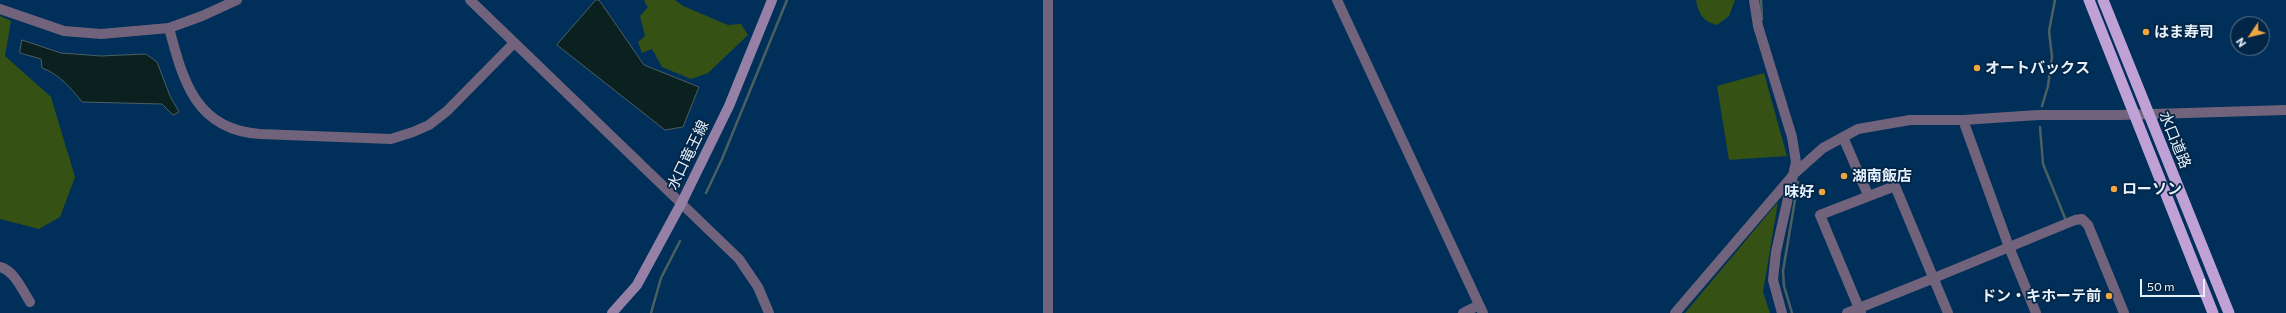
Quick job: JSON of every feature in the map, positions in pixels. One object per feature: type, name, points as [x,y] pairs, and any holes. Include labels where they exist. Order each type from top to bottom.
[{"type":"highway","name":"水口道路","points":[[2089,0],[2213,313]]},
{"type":"highway","name":"水口道路","points":[[2103,0],[2230,313]]},
{"type":"main road","name":"水口竜王線","points":[[616,311],[637,286],[682,202],[729,106],[772,0]]},
{"type":"street","points":[[0,9],[64,31],[101,34],[169,28],[202,16],[237,0]]},
{"type":"street","points":[[470,0],[513,44],[682,202],[739,259],[758,287],[769,313]]},
{"type":"street","points":[[1048,0],[1048,313]]},
{"type":"street","points":[[1337,0],[1481,309],[1462,313]]},
{"type":"street","points":[[1754,0],[1758,26],[1792,137],[1796,162],[1776,252],[1773,280],[1782,313]]},
{"type":"street","points":[[169,28],[186,86],[202,108],[210,116],[228,127],[248,133],[260,134],[391,139],[413,132],[428,125],[447,111],[513,44]]},
{"type":"street","points":[[1675,313],[1794,172],[1823,148],[1858,129],[1877,124],[1910,120],[1963,120],[2038,115],[2135,115],[2286,110]]},
{"type":"street","points":[[1963,120],[2009,247],[2036,313]]},
{"type":"street","points":[[1843,136],[1868,195]]},
{"type":"street","points":[[1860,311],[1820,215],[1868,195],[1895,186],[1948,313]]},
{"type":"street","points":[[1847,313],[1860,311],[1934,278],[2075,220],[2082,219],[2088,225],[2124,313]]},
{"type":"street","points":[[0,268],[5,268],[12,274],[30,302]]},
{"type":"green space","points":[[675,0],[683,6],[728,25],[741,24],[748,35],[708,73],[691,79],[662,67],[652,49],[642,53],[638,42],[645,36],[640,16],[648,7],[644,1]]},
{"type":"green space","points":[[1696,0],[1735,0],[1729,16],[1717,25],[1708,22],[1702,16],[1698,9]]},
{"type":"green space","points":[[0,16],[11,21],[5,56],[51,97],[75,177],[60,217],[39,229],[0,219]]},
{"type":"green space","points":[[1764,73],[1787,156],[1729,160],[1717,86]]},
{"type":"green space","points":[[1778,202],[1763,292],[1770,313],[1685,313]]},
{"type":"shaded area","points":[[596,0],[599,0],[644,65],[699,87],[683,127],[665,130],[557,45]]},
{"type":"shaded area","points":[[22,40],[61,53],[101,56],[146,54],[157,62],[170,96],[179,112],[173,115],[162,104],[82,102],[59,78],[42,68],[41,59],[20,53]]},
{"type":"waterway","points":[[706,193],[722,159],[787,0]]},
{"type":"waterway","points":[[1761,0],[1762,19]]},
{"type":"waterway","points":[[2042,106],[2048,86],[2052,57],[2049,31],[2055,0]]},
{"type":"waterway","points":[[2040,127],[2043,164],[2065,218]]},
{"type":"waterway","points":[[1792,313],[1784,286],[1783,271],[1798,182]]},
{"type":"waterway","points":[[651,313],[661,278],[680,241]]},
{"type":"place","name":"はま寿司","points":[[2146,32]]},
{"type":"place","name":"オートバックス","points":[[1977,68]]},
{"type":"place","name":"湖南飯店","points":[[1844,176]]},
{"type":"place","name":"ローソン","points":[[2114,189]]},
{"type":"place","name":"味好","points":[[1822,192]]},
{"type":"place","name":"ドン・キホーテ前","points":[[2109,296]]}]
